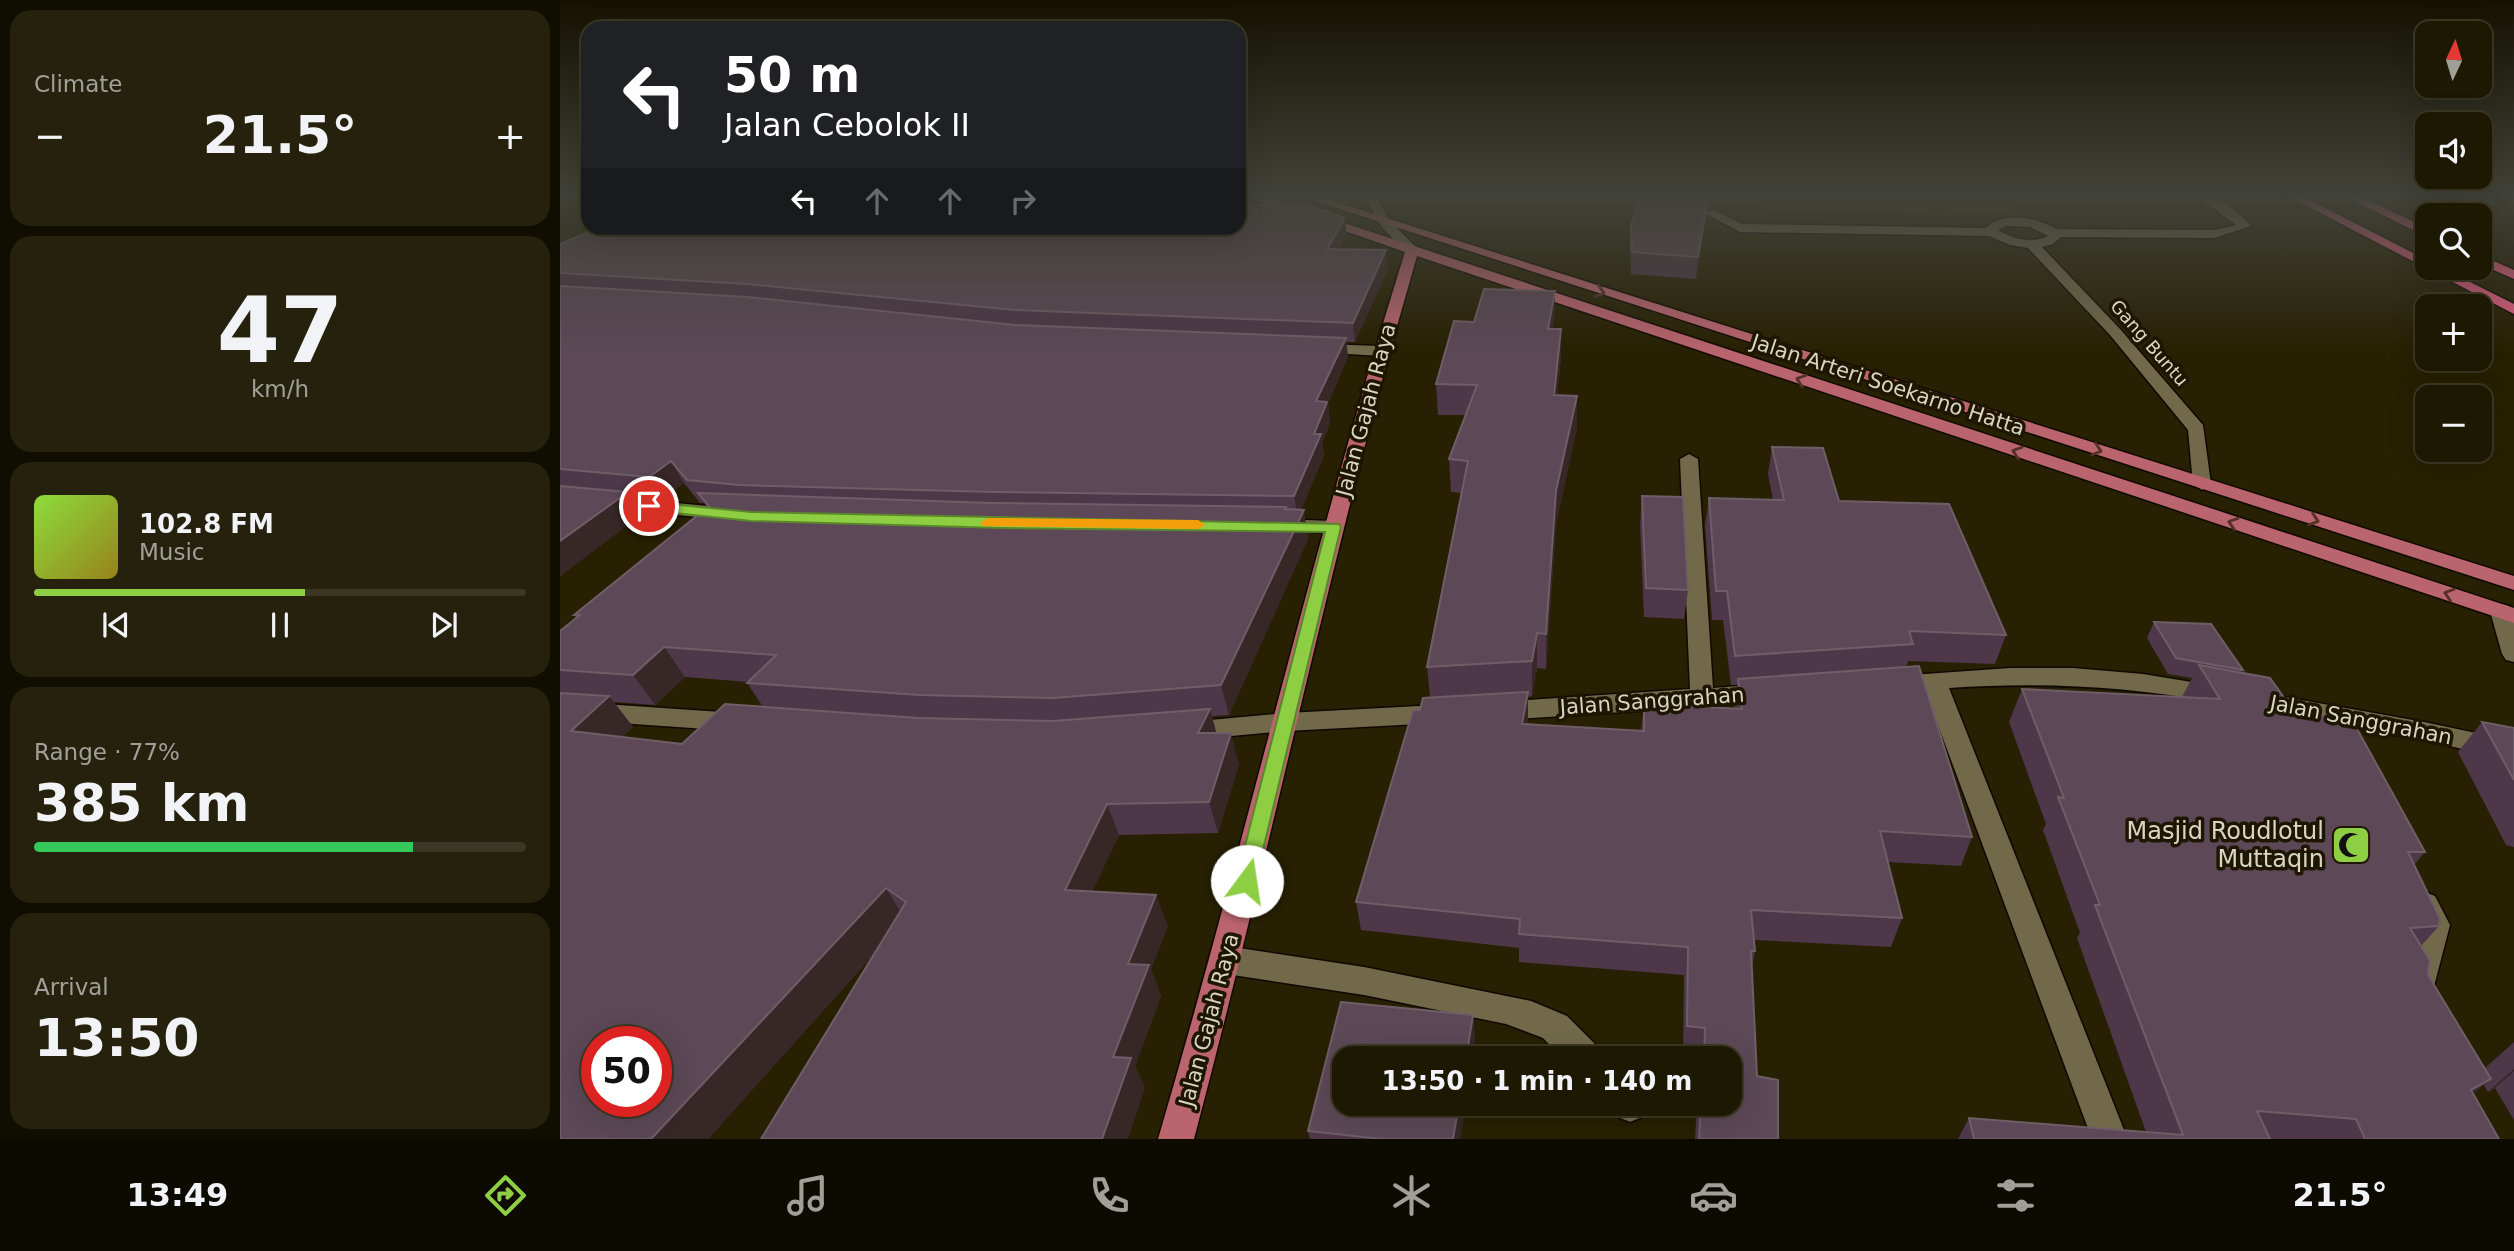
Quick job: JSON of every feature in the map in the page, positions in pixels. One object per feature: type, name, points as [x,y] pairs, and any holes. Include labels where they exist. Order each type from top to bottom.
[{"type":"highway","points":[[2395,248],[2415,259]]},
{"type":"highway","points":[[2492,265],[2514,275]]},
{"type":"highway","points":[[2455,280],[2514,310]]},
{"type":"main road","name":"Jalan Arteri Soekarno Hatta","points":[[1404,248],[2507,614]]},
{"type":"main road","name":"Jalan Arteri Soekarno Hatta","points":[[1464,248],[2514,583]]},
{"type":"main road","name":"Jalan Gajah Raya","points":[[1176,1139],[1226,960],[1287,722],[1333,527],[1381,351],[1412,251]]},
{"type":"street","name":"Gang Buntu","points":[[2036,248],[2115,332],[2197,429],[2202,484]]},
{"type":"street","points":[[1300,348],[1381,351]]},
{"type":"street","points":[[1689,459],[1702,698]]},
{"type":"street","points":[[560,498],[751,516]]},
{"type":"street","points":[[1253,525],[1333,527]]},
{"type":"street","points":[[2507,614],[2514,654]]},
{"type":"street","name":"Jalan Sanggrahan","points":[[1877,685],[2027,676],[2154,682],[2514,751]]},
{"type":"street","points":[[1934,682],[2106,1130]]},
{"type":"street","name":"Jalan Sanggrahan","points":[[1158,733],[1287,722],[1783,692]]},
{"type":"street","points":[[560,710],[756,724]]},
{"type":"street","points":[[2326,713],[2344,748]]},
{"type":"street","points":[[2411,878],[2435,925],[2416,1005],[2422,1016]]},
{"type":"street","points":[[1226,960],[1416,991],[1506,1009],[1555,1027],[1573,1046]]},
{"type":"building","points":[[560,248],[1386,250],[1353,323],[1015,310],[747,284],[560,273]]},
{"type":"building","points":[[1632,248],[1699,248],[1698,257],[1632,252]]},
{"type":"building","points":[[560,286],[747,297],[1015,325],[1346,338],[1316,401],[1327,402],[1314,434],[1321,434],[1294,496],[739,485],[687,480],[671,461],[649,477],[560,469]]},
{"type":"building","points":[[1484,289],[1555,291],[1548,329],[1561,329],[1554,395],[1577,396],[1556,491],[1546,634],[1537,633],[1532,661],[1427,667],[1468,461],[1449,459],[1477,385],[1436,384],[1454,321],[1474,322]]},
{"type":"building","points":[[1772,447],[1823,448],[1839,501],[1949,504],[2006,635],[1909,631],[1913,644],[1735,656],[1727,591],[1716,591],[1709,498],[1784,500]]},
{"type":"building","points":[[560,486],[628,492],[560,541]]},
{"type":"building","points":[[698,493],[991,503],[1286,507],[1285,509],[1304,510],[1221,685],[1053,698],[919,695],[747,683],[776,655],[664,647],[633,675],[560,670],[560,631],[580,615],[574,615],[709,506]]},
{"type":"building","points":[[1642,496],[1683,497],[1688,590],[1646,588]]},
{"type":"building","points":[[2154,622],[2211,624],[2243,670],[2176,658]]},
{"type":"building","points":[[2199,665],[2270,678],[2295,713],[2351,718],[2425,852],[2408,852],[2440,919],[2439,926],[2410,928],[2430,961],[2428,974],[2491,1079],[2471,1090],[2499,1139],[2365,1139],[2356,1119],[2257,1111],[2270,1139],[1974,1139],[1969,1118],[2183,1135],[2095,905],[2100,905],[2058,797],[2064,798],[2022,689],[2220,699]]},
{"type":"building","points":[[1919,666],[1972,837],[1880,831],[1902,918],[1751,910],[1755,951],[1751,951],[1757,1076],[1778,1080],[1778,1139],[1699,1139],[1700,1116],[1742,1116],[1742,1046],[1704,1046],[1705,1028],[1687,1026],[1688,947],[1519,934],[1520,919],[1356,902],[1413,710],[1420,710],[1423,698],[1528,692],[1522,724],[1644,731],[1644,704],[1742,709],[1738,679]]},
{"type":"building","points":[[560,693],[609,696],[571,731],[682,744],[725,704],[918,718],[1053,721],[1210,709],[1198,733],[1231,733],[1209,802],[1107,804],[1065,890],[1156,895],[1128,964],[1149,965],[1113,1057],[1131,1058],[1102,1139],[761,1139],[906,902],[886,888],[672,1117],[672,1026],[581,1026],[581,1117],[672,1117],[651,1139],[560,1139]]},
{"type":"building","points":[[2482,722],[2514,728],[2514,780]]},
{"type":"building","points":[[1341,1002],[1473,1015],[1468,1046],[1332,1046],[1332,1116],[1457,1116],[1453,1139],[1381,1139],[1308,1131]]},
{"type":"slow traffic","points":[[988,523],[1198,525]]},
{"type":"place","name":"Masjid Roudlotul Muttaqin","points":[[2351,845]]},
{"type":"route","points":[[649,506],[751,516],[1002,523],[1333,527],[1247,881]]}]
